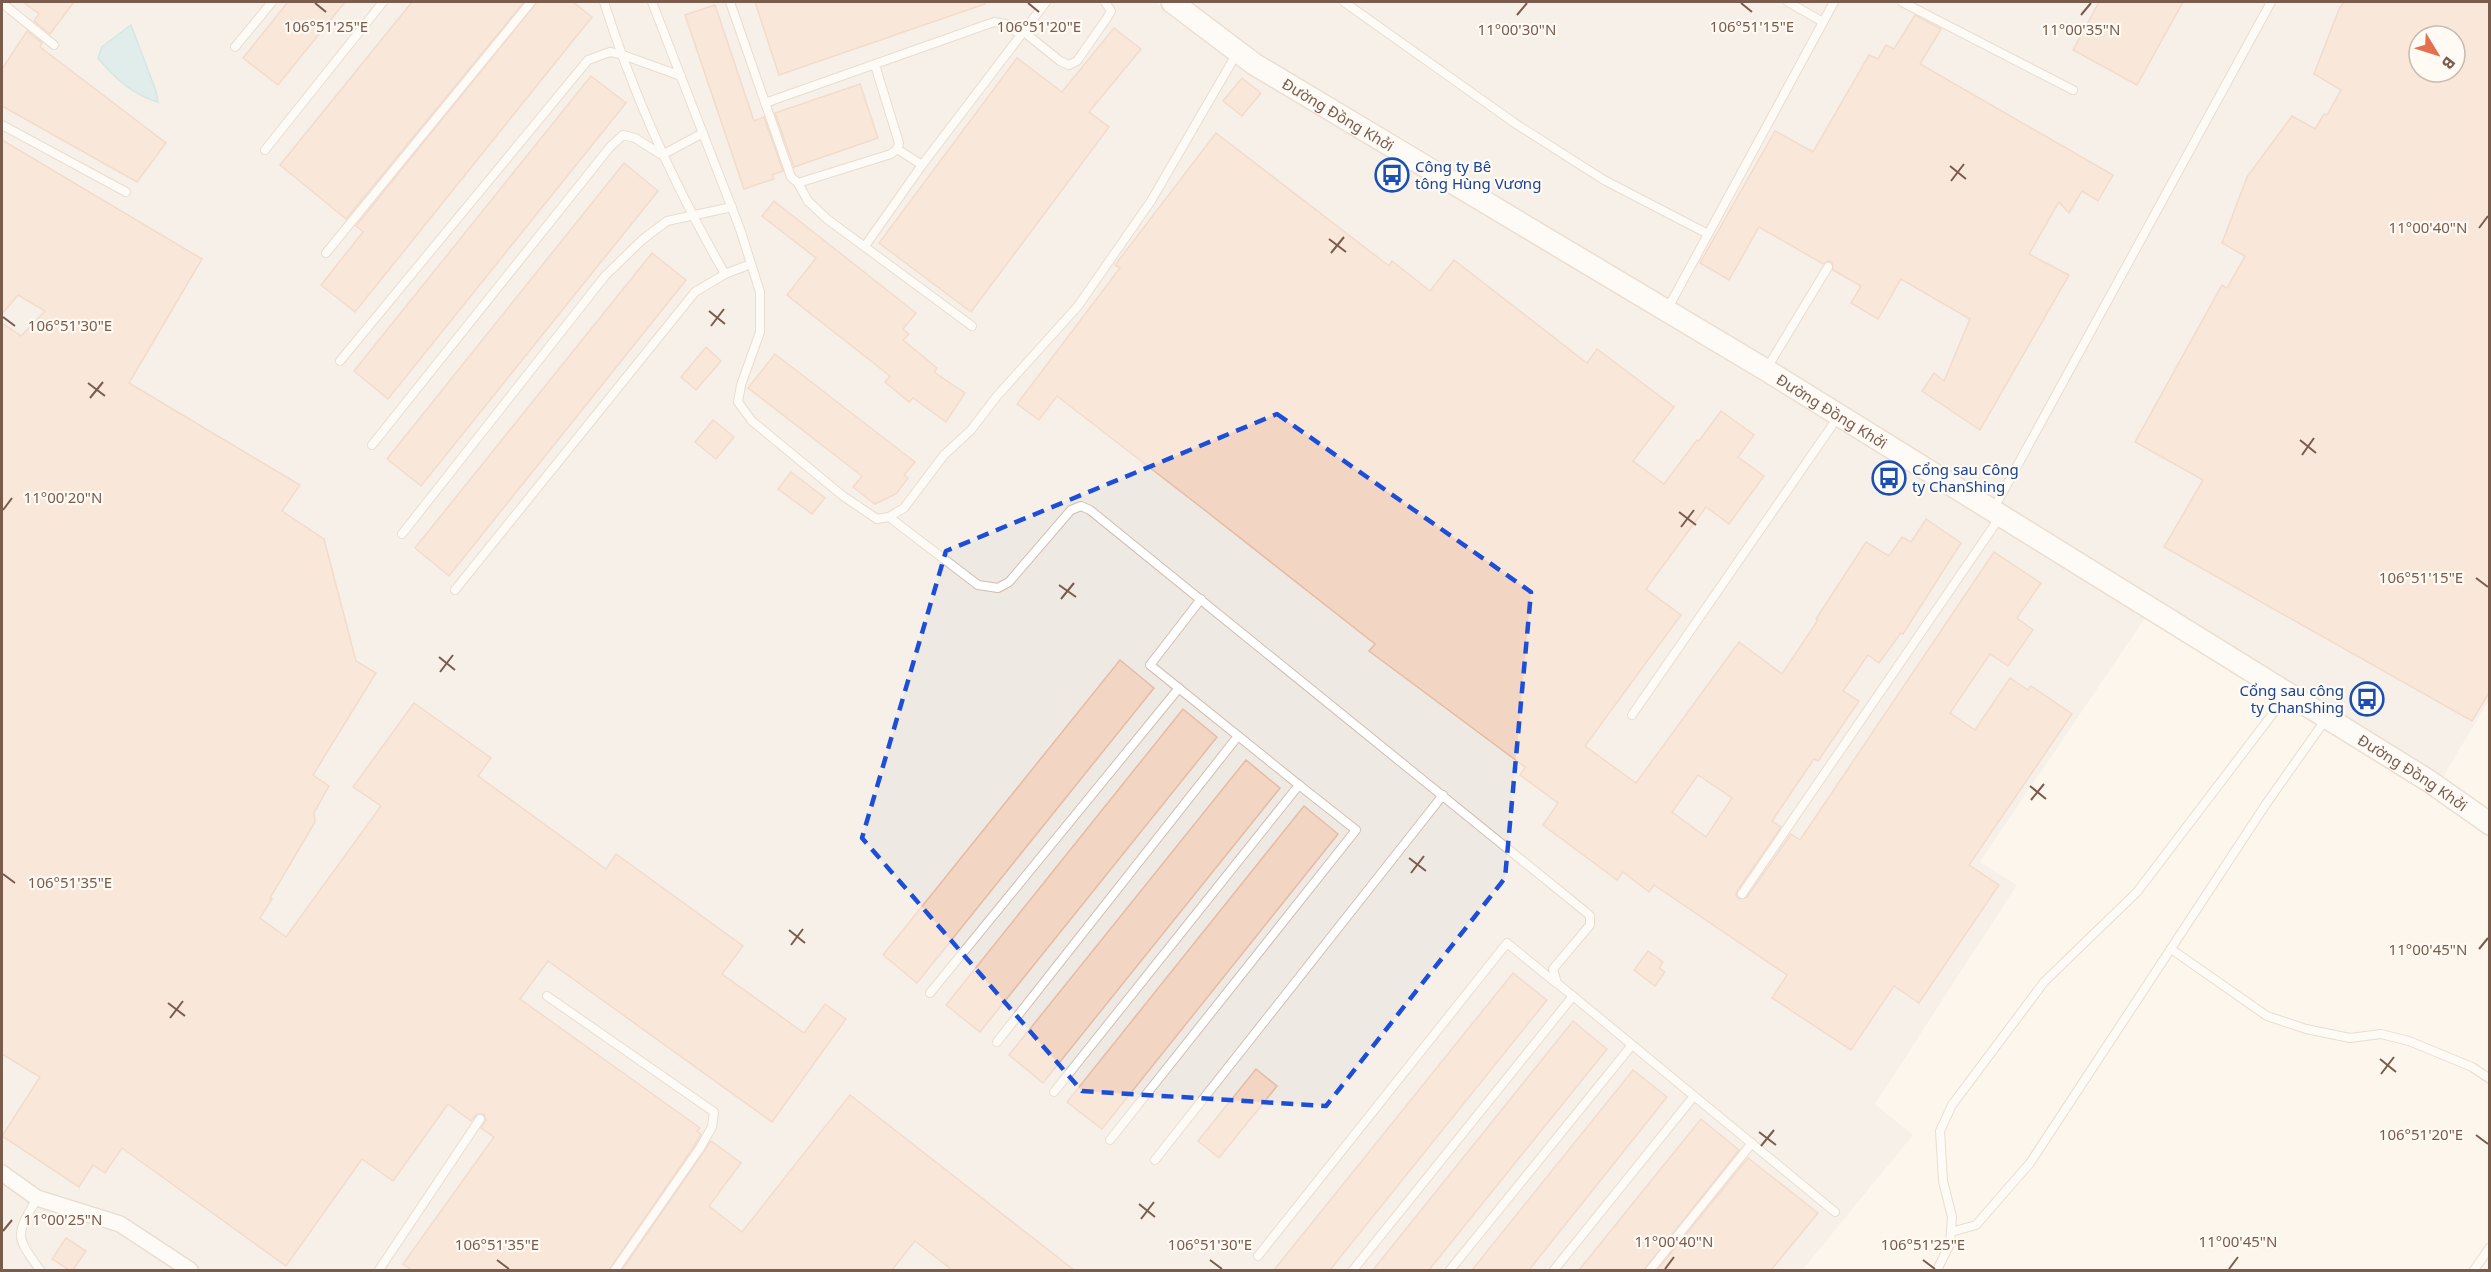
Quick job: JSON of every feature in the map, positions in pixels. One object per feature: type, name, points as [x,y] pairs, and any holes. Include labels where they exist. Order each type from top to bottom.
[{"type":"main road","name":"Đường Đồng Khởi","points":[[1172,2],[1254,64],[1417,159],[1666,312],[1766,370],[2429,781],[2490,824]]},
{"type":"street","points":[[2,1173],[37,1198],[120,1224],[190,1270]]},
{"type":"lane","points":[[235,47],[272,2]]},
{"type":"lane","points":[[265,150],[383,2]]},
{"type":"lane","points":[[326,253],[531,2]]},
{"type":"lane","points":[[604,2],[620,54],[662,155],[691,216],[725,274]]},
{"type":"lane","points":[[652,2],[732,207],[760,292],[762,316],[760,332],[741,385],[738,402],[752,421],[843,496],[877,519],[889,517],[904,508],[944,455],[971,430],[997,396],[1078,306],[1151,201],[1238,51]]},
{"type":"lane","points":[[730,2],[791,177],[798,183],[807,201],[827,219],[972,326]]},
{"type":"lane","points":[[1035,2],[1040,10]]},
{"type":"lane","points":[[865,246],[922,165],[1046,2]]},
{"type":"lane","points":[[765,103],[994,22],[1006,24],[1069,65],[1077,61],[1107,18],[1111,11],[1105,2]]},
{"type":"lane","points":[[1344,2],[1516,124],[1604,180],[1708,234]]},
{"type":"lane","points":[[1788,2],[1823,22]]},
{"type":"lane","points":[[1666,312],[1834,2]]},
{"type":"lane","points":[[1902,2],[2073,90]]},
{"type":"lane","points":[[1742,894],[1996,514],[2271,2]]},
{"type":"lane","points":[[2,3],[54,45]]},
{"type":"lane","points":[[340,361],[588,60],[610,52],[681,76]]},
{"type":"lane","points":[[798,183],[891,154],[897,149],[899,143],[875,65]]},
{"type":"lane","points":[[2,125],[126,192]]},
{"type":"lane","points":[[662,155],[703,133]]},
{"type":"lane","points":[[372,445],[610,147],[623,135],[635,138],[662,155]]},
{"type":"lane","points":[[897,149],[922,165]]},
{"type":"lane","points":[[402,534],[605,276],[642,240],[668,221],[732,207]]},
{"type":"lane","points":[[455,590],[695,291],[725,274],[752,264]]},
{"type":"lane","points":[[1766,370],[1828,267]]},
{"type":"lane","points":[[1632,715],[1839,416]]},
{"type":"lane","points":[[889,517],[978,585],[998,588],[1010,582],[1071,510],[1081,506],[1090,510],[1590,916],[1590,925],[1553,969],[1557,984]]},
{"type":"lane","points":[[1110,1140],[1356,830],[1150,665],[1201,599]]},
{"type":"lane","points":[[930,993],[1179,688]]},
{"type":"lane","points":[[1937,1270],[1950,1244],[1952,1217],[1943,1181],[1940,1131],[1952,1104],[2044,982],[2137,892],[2288,694]]},
{"type":"lane","points":[[1951,1232],[1976,1225],[2030,1163],[2266,804],[2327,718]]},
{"type":"lane","points":[[997,1042],[1238,736]]},
{"type":"lane","points":[[1054,1092],[1299,785]]},
{"type":"lane","points":[[1155,1160],[1443,795]]},
{"type":"lane","points":[[1258,1256],[1507,943],[1835,1212]]},
{"type":"lane","points":[[2171,949],[2212,980],[2267,1016],[2306,1029],[2350,1038],[2381,1034],[2409,1041],[2472,1067],[2490,1079]]},
{"type":"lane","points":[[548,996],[714,1112],[712,1127],[700,1148],[615,1270]]},
{"type":"lane","points":[[1353,1270],[1573,996]]},
{"type":"lane","points":[[1450,1270],[1632,1045]]},
{"type":"lane","points":[[1554,1270],[1694,1096]]},
{"type":"lane","points":[[379,1270],[480,1119]]},
{"type":"lane","points":[[1650,1270],[1752,1143]]},
{"type":"lane","points":[[37,1198],[20,1228],[22,1246],[39,1270]]},
{"type":"lane","points":[[2474,1270],[2490,1246]]},
{"type":"highlighted area","points":[[1277,414],[1531,592],[1505,878],[1326,1106],[1082,1091],[862,838],[946,551]]},
{"type":"shaded area","points":[[2,2],[1154,2],[1250,73],[1759,380],[2145,618],[1980,862],[2017,885],[1875,1104],[1913,1135],[1804,1268],[1808,1270],[2,1270]]},
{"type":"shaded area","points":[[1190,2],[2489,2],[2489,700],[2443,777],[1430,154],[1260,54]]},
{"type":"water","points":[[131,25],[158,102],[140,95],[125,85],[98,58],[102,47]]},
{"type":"building","points":[[23,2],[74,2],[50,34],[34,21],[39,14]]},
{"type":"building","points":[[288,2],[345,2],[278,85],[243,58]]},
{"type":"building","points":[[412,2],[524,2],[346,219],[280,165]]},
{"type":"building","points":[[537,2],[573,2],[592,17],[355,312],[321,285],[363,232],[356,226]]},
{"type":"building","points":[[755,2],[985,2],[985,4],[779,75]]},
{"type":"building","points":[[2099,2],[2183,2],[2137,85],[2073,50]]},
{"type":"building","points":[[2344,2],[2490,2],[2490,691],[2472,721],[2164,547],[2203,480],[2135,442],[2222,285],[2227,288],[2245,256],[2222,243],[2247,177],[2292,116],[2315,129],[2324,114],[2327,115],[2341,90],[2314,74],[2339,9]]},
{"type":"building","points":[[715,5],[754,121],[764,117],[783,171],[772,175],[774,179],[744,189],[685,15]]},
{"type":"building","points":[[1915,15],[1941,29],[1920,64],[2113,175],[2098,201],[2082,191],[2069,213],[2059,202],[2029,254],[2069,275],[1980,430],[1922,391],[1934,373],[1944,381],[1970,319],[1901,279],[1878,319],[1851,303],[1861,286],[1833,270],[1832,262],[1828,261],[1823,264],[1759,227],[1729,280],[1700,263],[1775,131],[1813,152],[1869,55],[1878,59],[1886,45],[1894,49]]},
{"type":"building","points":[[1114,28],[1141,49],[1089,112],[1109,127],[971,312],[879,243],[1017,58],[1062,92]]},
{"type":"building","points":[[27,31],[42,43],[40,47],[166,143],[137,182],[2,106],[2,69]]},
{"type":"building","points":[[591,76],[626,103],[388,399],[354,371]]},
{"type":"building","points":[[1242,78],[1261,93],[1242,116],[1223,101]]},
{"type":"building","points":[[860,84],[878,138],[794,167],[775,113]]},
{"type":"building","points":[[1216,133],[1389,266],[1392,261],[1430,291],[1454,260],[1587,363],[1597,349],[1674,407],[1633,461],[1664,484],[1721,411],[1754,435],[1738,457],[1764,476],[1729,524],[1706,507],[1646,589],[1681,615],[1585,746],[1636,783],[1739,642],[1782,674],[1866,542],[1889,556],[1902,537],[1911,542],[1926,519],[1961,543],[1903,634],[1901,633],[1879,663],[1868,655],[1843,691],[1859,701],[1818,761],[1814,759],[1772,821],[1781,827],[1737,891],[1736,896],[1739,899],[1747,897],[1791,834],[1800,840],[1994,552],[2041,583],[2017,618],[2033,630],[2008,666],[1990,654],[1950,713],[1975,730],[2010,678],[2028,690],[2031,686],[2072,714],[1969,865],[1999,885],[1919,1003],[1894,986],[1851,1050],[1772,998],[1787,975],[1654,885],[1649,892],[1623,872],[1617,880],[1543,825],[1558,803],[1520,775],[1525,767],[1369,651],[1375,644],[1057,396],[1039,420],[1017,404],[1120,268],[1115,265]],"holes":[[[1698,775],[1732,798],[1706,837],[1672,812]]]},
{"type":"building","points":[[2,140],[202,259],[129,383],[300,485],[282,511],[324,539],[356,661],[376,673],[313,775],[329,786],[314,813],[315,822],[260,918],[286,937],[381,806],[353,787],[414,703],[491,758],[478,776],[606,869],[616,854],[743,946],[722,974],[804,1033],[825,1004],[846,1019],[772,1122],[548,961],[520,999],[700,1128],[697,1131],[701,1134],[695,1145],[609,1270],[412,1270],[403,1264],[494,1137],[481,1128],[486,1120],[484,1114],[477,1114],[471,1121],[448,1104],[393,1181],[362,1159],[286,1266],[122,1148],[105,1173],[93,1165],[79,1187],[2,1136],[40,1077],[2,1054],[2,323],[21,336],[45,311],[18,295],[2,314]]},
{"type":"building","points":[[624,163],[658,191],[421,486],[387,459]]},
{"type":"building","points":[[774,201],[916,313],[903,329],[909,334],[903,340],[937,368],[934,372],[965,393],[946,422],[913,398],[909,402],[885,382],[890,376],[787,295],[816,258],[762,216]]},
{"type":"building","points":[[652,253],[686,280],[449,576],[415,548]]},
{"type":"building","points":[[706,347],[721,361],[696,390],[681,377]]},
{"type":"building","points":[[775,354],[915,462],[904,475],[908,478],[896,494],[875,504],[853,487],[862,476],[748,388]]},
{"type":"building","points":[[713,420],[734,437],[716,459],[695,442]]},
{"type":"building","points":[[791,472],[825,498],[812,514],[778,489]]},
{"type":"building","points":[[1120,660],[1154,688],[917,983],[883,955]]},
{"type":"building","points":[[1183,709],[1217,737],[980,1032],[946,1005]]},
{"type":"building","points":[[1246,760],[1280,788],[1043,1083],[1009,1055]]},
{"type":"building","points":[[1304,806],[1338,834],[1102,1129],[1067,1102]]},
{"type":"building","points":[[1648,951],[1663,962],[1659,968],[1665,972],[1655,986],[1634,970]]},
{"type":"building","points":[[1513,973],[1547,1000],[1330,1270],[1274,1270]]},
{"type":"building","points":[[1573,1021],[1607,1049],[1429,1270],[1373,1270]]},
{"type":"building","points":[[1256,1069],[1277,1086],[1219,1158],[1198,1141]]},
{"type":"building","points":[[1633,1070],[1667,1097],[1529,1270],[1472,1270]]},
{"type":"building","points":[[850,1095],[1074,1270],[952,1270],[915,1241],[892,1270],[622,1270],[711,1141],[741,1163],[709,1206],[742,1232]]},
{"type":"building","points":[[1701,1119],[1739,1150],[1644,1270],[1579,1270]]},
{"type":"building","points":[[1748,1158],[1818,1213],[1771,1270],[1657,1270]]},
{"type":"building","points":[[66,1238],[86,1251],[73,1270],[69,1270],[52,1259]]},
{"type":"place","name":"Công ty Bê tông Hùng Vương","points":[[1392,175]]},
{"type":"place","name":"Cổng sau Công ty ChanShing","points":[[1889,478]]},
{"type":"place","name":"Cổng sau công ty ChanShing","points":[[2367,699]]}]
